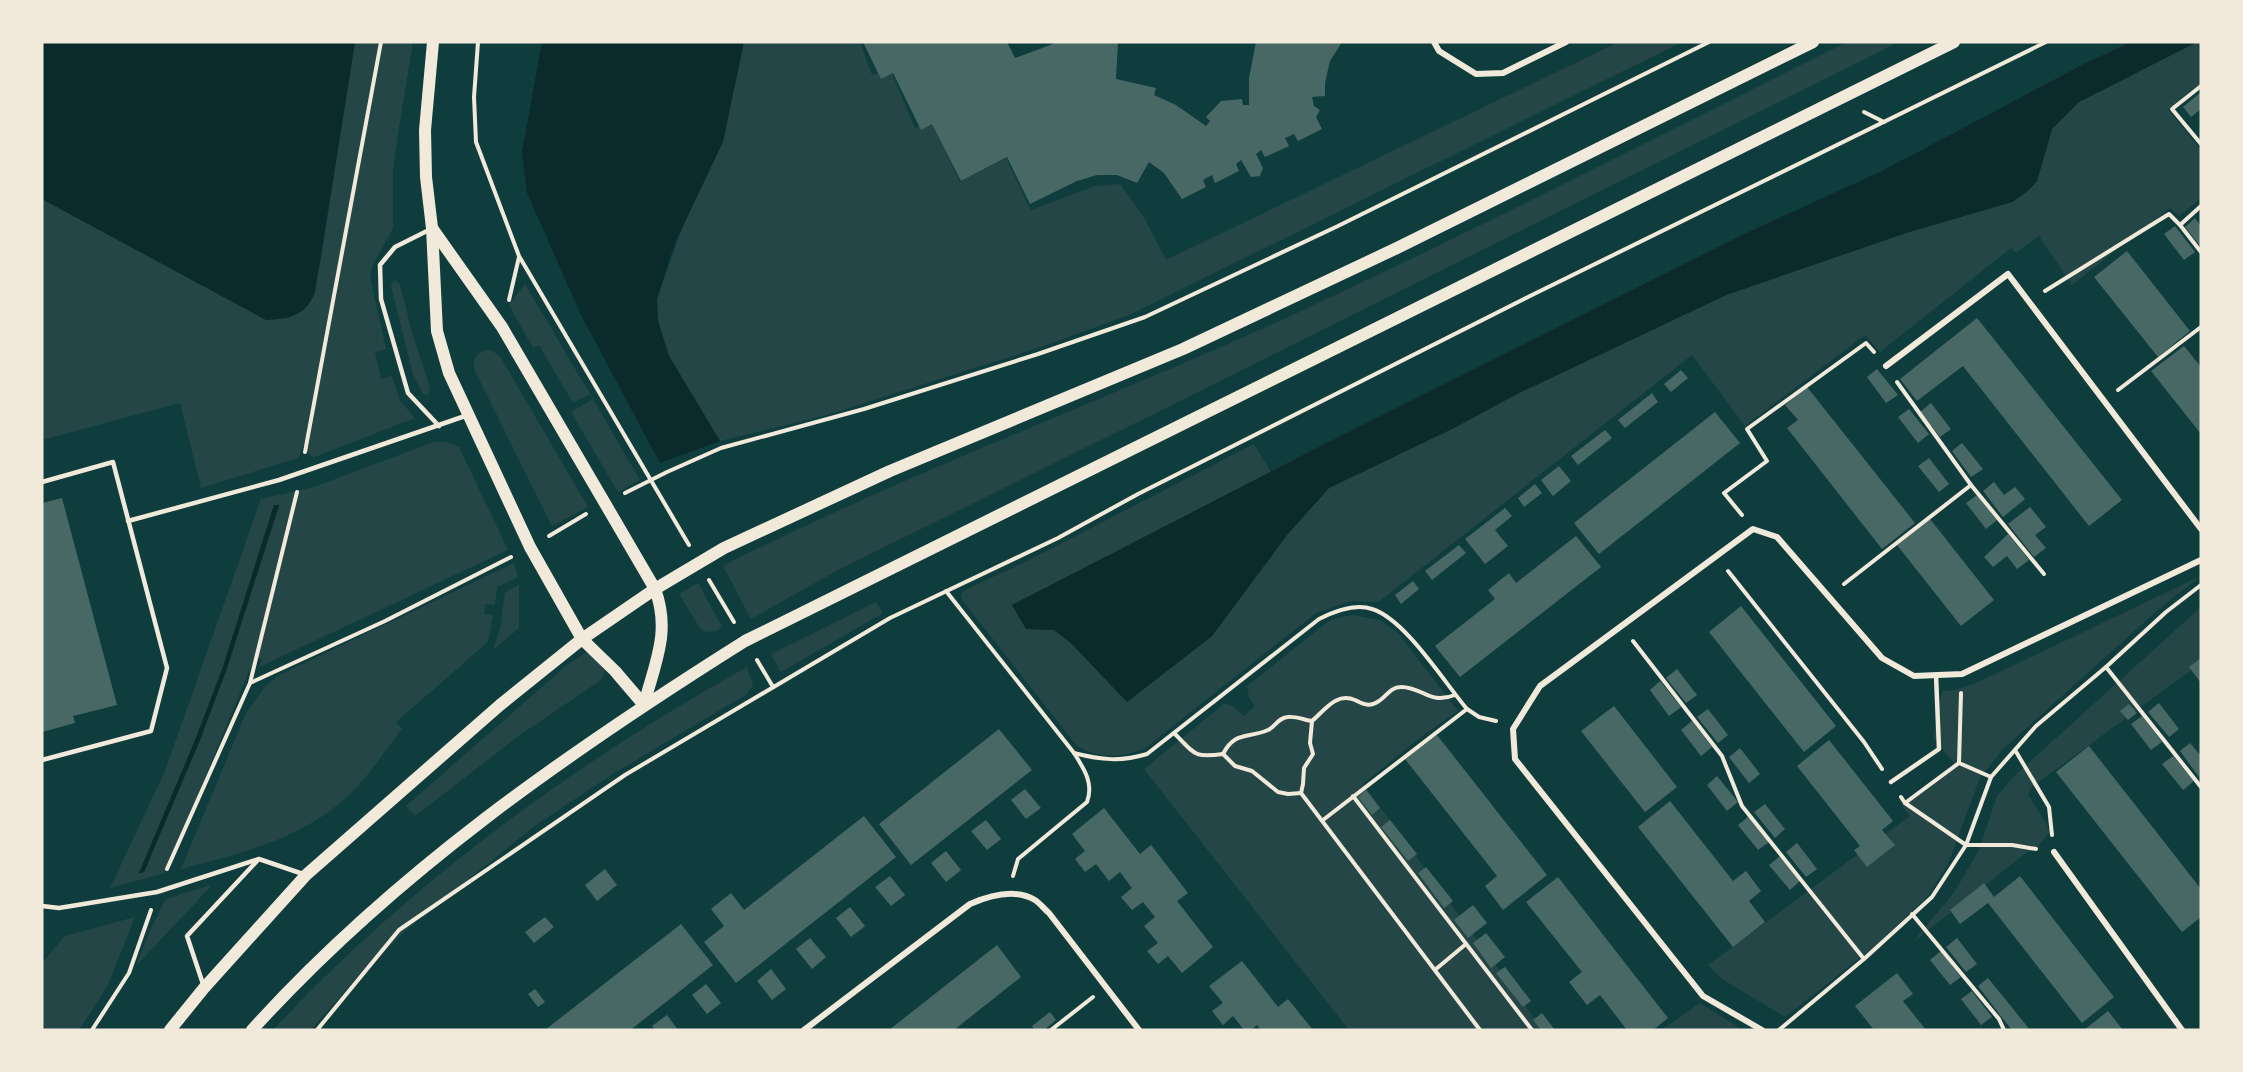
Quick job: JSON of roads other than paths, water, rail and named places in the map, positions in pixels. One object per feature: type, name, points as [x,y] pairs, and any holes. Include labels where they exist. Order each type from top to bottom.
[{"type":"main road","points":[[433,42],[425,130],[426,177],[432,228],[437,331],[449,373],[530,547],[582,639],[615,671],[644,705]]},
{"type":"main road","points":[[170,1030],[204,988],[306,875],[500,705],[582,639],[699,562],[724,548],[890,471],[1183,349],[1398,248],[1813,42]]},
{"type":"main road","points":[[252,1030],[296,981],[420,868],[524,788],[644,705],[745,641],[1954,42]]},
{"type":"main road","points":[[432,228],[502,327],[655,589],[662,607],[663,634],[644,705]]},
{"type":"street","points":[[1434,42],[1439,51],[1476,74],[1503,73],[1566,42]]},
{"type":"street","points":[[1886,366],[2008,274],[2201,529]]},
{"type":"street","points":[[1762,1030],[1703,996],[1515,759],[1513,729],[1540,686],[1754,529],[1777,537],[1882,657],[1914,676],[1962,674],[2201,560]]},
{"type":"street","points":[[2054,852],[2182,1030]]},
{"type":"street","points":[[804,1030],[970,904],[990,896],[1008,894],[1035,900],[1049,913],[1139,1030]]},
{"type":"lane","points":[[432,228],[395,247],[380,265],[381,299],[408,393],[439,426]]},
{"type":"lane","points":[[128,521],[279,480],[468,415]]},
{"type":"lane","points":[[42,482],[113,462],[167,668],[151,731],[42,760]]},
{"type":"lane","points":[[1890,782],[1939,749],[1936,675]]},
{"type":"lane","points":[[42,906],[59,908],[157,892],[259,859],[306,875]]},
{"type":"lane","points":[[204,988],[187,936],[259,859]]}]
